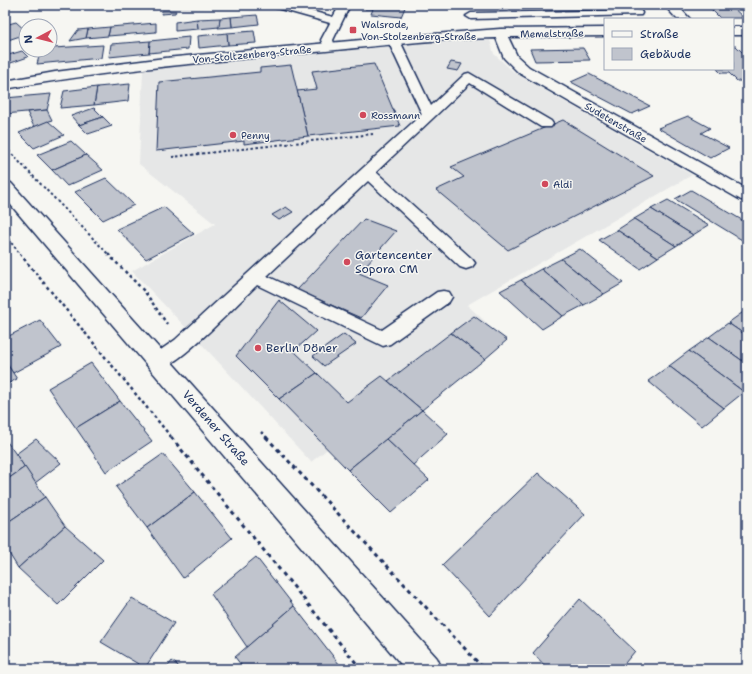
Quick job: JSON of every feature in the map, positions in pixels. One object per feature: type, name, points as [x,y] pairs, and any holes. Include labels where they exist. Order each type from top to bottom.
[{"type":"street","points":[[670,5],[683,18]]},
{"type":"street","points":[[734,31],[747,31]]},
{"type":"street","name":"Memelstraße","points":[[500,33],[604,32]]},
{"type":"street","name":"Von-Stoltzenberg-Straße","points":[[5,85],[55,76],[165,62],[500,33]]},
{"type":"street","name":"Sudetenstraße","points":[[500,33],[511,58],[524,70],[747,196]]},
{"type":"street","name":"Verdener Straße","points":[[5,187],[426,669]]},
{"type":"lane","points":[[277,5],[336,21]]},
{"type":"lane","points":[[329,47],[327,40],[345,5]]},
{"type":"lane","points":[[476,34],[472,10],[637,13]]},
{"type":"lane","points":[[394,41],[429,115]]},
{"type":"lane","points":[[159,362],[182,345],[470,77],[546,124]]},
{"type":"lane","points":[[367,172],[466,263]]},
{"type":"lane","points":[[255,277],[383,339],[444,296]]},
{"type":"path","points":[[172,157],[413,129]]},
{"type":"path","points":[[5,147],[145,292],[182,345]]},
{"type":"path","points":[[5,236],[361,669]]},
{"type":"path","points":[[260,431],[484,669]]},
{"type":"shaded area","points":[[152,5],[263,5],[150,11]]},
{"type":"shaded area","points":[[466,40],[490,40],[494,54],[515,73],[692,175],[467,305],[487,323],[311,462],[132,271],[215,224],[139,164],[143,70],[281,55]]},
{"type":"building","points":[[367,5],[406,5],[401,17],[371,14],[373,9],[365,9]]},
{"type":"building","points":[[707,5],[730,5],[744,18],[720,18]]},
{"type":"building","points":[[162,11],[176,11],[175,13],[161,14]]},
{"type":"building","points":[[257,15],[259,24],[232,27],[231,17]]},
{"type":"building","points":[[231,17],[232,27],[218,28],[220,18]]},
{"type":"building","points":[[220,18],[219,27],[198,29],[197,19]]},
{"type":"building","points":[[197,19],[198,29],[175,31],[175,22]]},
{"type":"building","points":[[16,22],[18,24],[18,37],[5,41],[5,25]]},
{"type":"building","points":[[156,23],[156,32],[108,36],[110,27]]},
{"type":"building","points":[[110,27],[108,36],[86,38],[88,29]]},
{"type":"building","points":[[88,29],[86,38],[70,41],[78,30]]},
{"type":"building","points":[[254,31],[256,43],[228,45],[227,33]]},
{"type":"building","points":[[227,33],[228,45],[199,48],[198,36]]},
{"type":"building","points":[[189,37],[188,49],[149,53],[150,41]]},
{"type":"building","points":[[150,41],[149,53],[109,57],[111,44]]},
{"type":"building","points":[[103,45],[101,58],[37,64],[39,58],[58,58],[58,48]]},
{"type":"building","points":[[734,46],[736,46],[747,57],[747,64],[744,64],[747,68],[747,81],[737,81],[729,73],[721,73],[718,70],[734,70]]},
{"type":"building","points":[[583,48],[590,60],[535,61],[530,49]]},
{"type":"building","points":[[18,52],[18,58],[25,58],[5,65],[5,56]]},
{"type":"building","points":[[451,62],[462,64],[458,71],[447,69]]},
{"type":"building","points":[[374,64],[400,126],[308,136],[297,91],[317,89],[312,71]]},
{"type":"building","points":[[291,65],[308,136],[244,144],[244,141],[156,151],[159,82],[260,72],[260,68]]},
{"type":"building","points":[[589,74],[650,106],[632,114],[571,82]]},
{"type":"building","points":[[130,84],[128,101],[94,105],[97,87]]},
{"type":"building","points":[[97,87],[94,105],[60,108],[64,91]]},
{"type":"building","points":[[51,94],[47,110],[5,114],[5,98]]},
{"type":"building","points":[[94,108],[103,117],[79,125],[71,116]]},
{"type":"building","points":[[47,110],[52,120],[34,127],[27,112]]},
{"type":"building","points":[[688,116],[710,128],[701,133],[729,148],[710,158],[658,128]]},
{"type":"building","points":[[103,117],[112,126],[88,134],[79,125]]},
{"type":"building","name":"Aldi","points":[[563,120],[654,176],[508,250],[436,190],[464,177],[451,167]]},
{"type":"building","points":[[48,121],[64,135],[34,148],[19,133]]},
{"type":"building","points":[[71,141],[86,155],[52,170],[37,155]]},
{"type":"building","points":[[86,155],[103,170],[67,186],[52,170]]},
{"type":"building","points":[[106,178],[134,205],[103,220],[75,192]]},
{"type":"building","points":[[691,190],[747,223],[747,243],[675,199]]},
{"type":"building","points":[[668,200],[709,225],[693,235],[651,209]]},
{"type":"building","points":[[164,207],[194,234],[146,259],[117,229]]},
{"type":"building","points":[[286,207],[293,212],[279,220],[272,215]]},
{"type":"building","points":[[651,209],[693,235],[676,246],[634,219]]},
{"type":"building","points":[[364,219],[396,231],[359,273],[388,285],[361,318],[297,290]]},
{"type":"building","points":[[634,219],[676,246],[658,257],[617,230]]},
{"type":"building","points":[[617,230],[658,257],[640,269],[599,240]]},
{"type":"building","points":[[580,249],[623,283],[604,294],[561,259]]},
{"type":"building","points":[[561,259],[604,294],[584,305],[541,269]]},
{"type":"building","points":[[541,269],[584,305],[563,316],[521,280]]},
{"type":"building","points":[[521,280],[563,316],[542,329],[500,291]]},
{"type":"building","points":[[279,300],[316,331],[294,351],[317,373],[279,399],[236,356]]},
{"type":"building","points":[[747,310],[747,336],[728,323]]},
{"type":"building","points":[[474,316],[507,340],[485,359],[451,333]]},
{"type":"building","points":[[40,320],[61,347],[13,373],[5,361],[5,338]]},
{"type":"building","points":[[728,323],[747,336],[747,364],[709,337]]},
{"type":"building","points":[[451,333],[485,359],[422,410],[388,381]]},
{"type":"building","points":[[344,334],[356,344],[324,366],[313,356]]},
{"type":"building","points":[[709,337],[747,364],[747,390],[744,392],[689,351]]},
{"type":"building","points":[[689,351],[744,392],[724,408],[669,366]]},
{"type":"building","points":[[5,361],[17,379],[5,385]]},
{"type":"building","points":[[91,363],[120,401],[76,428],[48,388]]},
{"type":"building","points":[[669,366],[724,408],[702,426],[648,381]]},
{"type":"building","points":[[317,373],[347,402],[382,376],[422,410],[348,470],[279,399]]},
{"type":"building","points":[[120,401],[152,441],[106,472],[76,428]]},
{"type":"building","points":[[422,410],[448,434],[413,465],[386,439]]},
{"type":"building","points":[[5,439],[25,467],[5,481]]},
{"type":"building","points":[[36,439],[61,463],[35,483],[16,454]]},
{"type":"building","points":[[386,439],[429,480],[391,513],[348,470]]},
{"type":"building","points":[[163,454],[195,492],[147,528],[116,487]]},
{"type":"building","points":[[25,467],[45,497],[5,524],[5,481]]},
{"type":"building","points":[[538,473],[585,514],[490,616],[442,565]]},
{"type":"building","points":[[195,492],[232,538],[183,578],[147,528]]},
{"type":"building","points":[[45,497],[65,526],[18,568],[5,547],[5,524]]},
{"type":"building","points":[[65,526],[103,560],[58,605],[18,568]]},
{"type":"building","points":[[256,557],[294,606],[247,647],[211,594]]},
{"type":"building","points":[[132,598],[174,623],[145,668],[101,642]]},
{"type":"building","points":[[580,599],[635,651],[620,669],[548,669],[533,653]]},
{"type":"building","points":[[294,606],[343,669],[244,669],[235,657]]},
{"type":"building","points":[[172,661],[182,669],[166,669]]},
{"type":"place","name":"Walsrode, Von-Stolzenberg-Straße","points":[[353,30]]},
{"type":"place","name":"Rossmann","points":[[363,115]]},
{"type":"place","name":"Penny","points":[[233,135]]},
{"type":"place","name":"Aldi","points":[[545,184]]},
{"type":"place","name":"Gartencenter Sopora CM","points":[[347,262]]},
{"type":"place","name":"Berlin Döner","points":[[258,348]]}]
